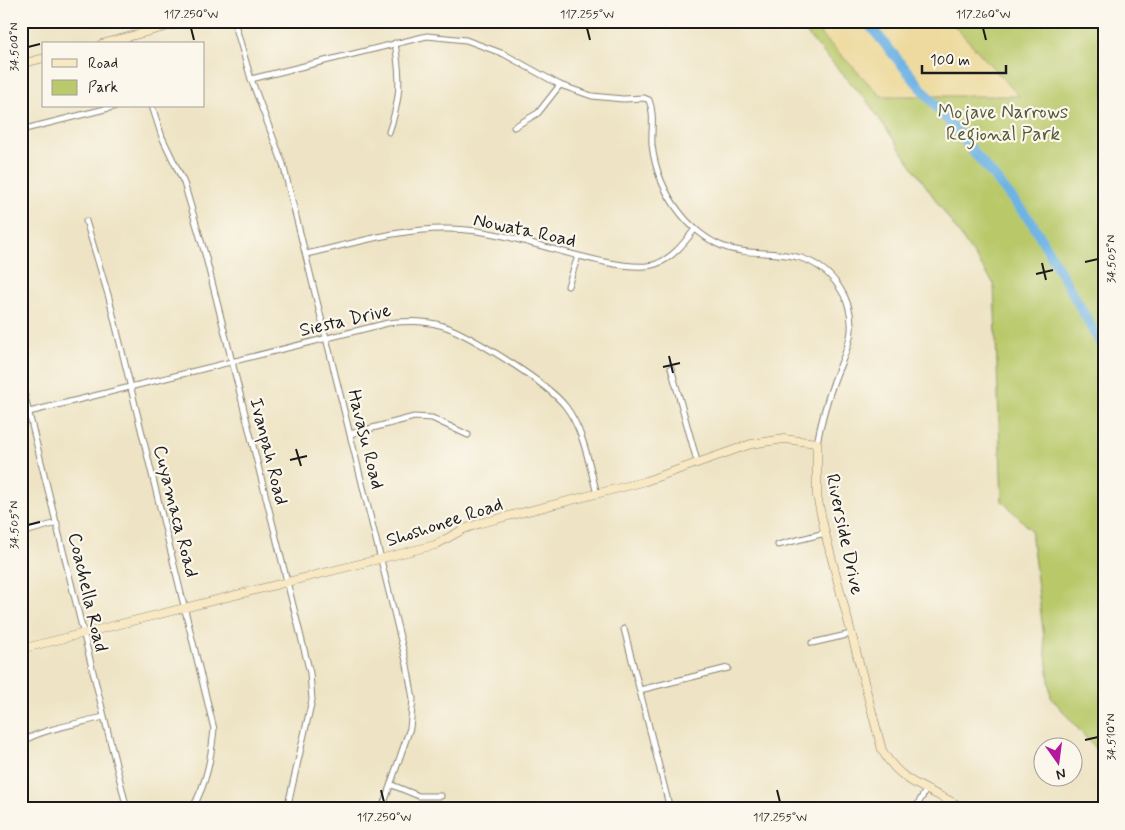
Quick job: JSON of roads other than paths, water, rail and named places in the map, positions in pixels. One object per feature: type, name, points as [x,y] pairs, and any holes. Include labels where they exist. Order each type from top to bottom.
[{"type":"street","points":[[109,42],[188,21]]},
{"type":"street","name":"Havasu Road","points":[[234,21],[250,79],[283,164],[381,559],[413,698],[410,728],[392,785],[382,809]]},
{"type":"street","points":[[250,79],[427,36],[466,40],[504,54],[560,86],[538,113],[514,127]]},
{"type":"street","points":[[389,132],[398,106],[400,77],[395,43]]},
{"type":"street","points":[[21,64],[42,59]]},
{"type":"street","name":"Riverside Drive","points":[[560,86],[598,97],[644,98],[650,100],[653,108],[652,144],[659,178],[671,201],[695,229],[722,246],[753,253],[800,258],[822,268],[840,286],[849,307],[851,332],[833,384],[817,443],[817,496],[825,533],[882,750],[898,772],[911,782],[964,809]]},
{"type":"street","points":[[21,130],[109,108]]},
{"type":"street","name":"Ivanpah Road","points":[[153,108],[162,137],[184,183],[205,254],[310,673],[312,700],[287,809]]},
{"type":"street","name":"Cuyamaca Road","points":[[86,221],[109,298],[214,729],[210,765],[202,791],[192,809]]},
{"type":"street","name":"Nowata Road","points":[[306,254],[411,230],[449,229],[504,235],[578,256],[630,266],[655,265],[672,256],[695,229]]},
{"type":"street","points":[[568,286],[578,256]]},
{"type":"street","name":"Siesta Drive","points":[[21,414],[388,323],[416,321],[448,328],[545,385],[566,408],[583,441],[597,494]]},
{"type":"street","points":[[671,368],[697,462]]},
{"type":"street","name":"Coachella Road","points":[[21,382],[127,809]]},
{"type":"street","points":[[350,434],[414,417],[432,418],[468,435]]},
{"type":"street","name":"Shoshonee Road","points":[[21,649],[435,544],[464,529],[643,482],[751,444],[784,439],[817,443]]},
{"type":"street","points":[[21,532],[57,524]]},
{"type":"street","points":[[778,545],[825,533]]},
{"type":"street","points":[[624,629],[670,809]]},
{"type":"street","points":[[812,643],[851,634]]},
{"type":"street","points":[[640,690],[728,668]]},
{"type":"street","points":[[21,743],[26,739],[58,729],[103,718]]},
{"type":"street","points":[[392,785],[418,796],[441,796]]},
{"type":"street","points":[[915,809],[926,790]]},
{"type":"waterway","points":[[866,21],[1033,224],[1104,349]]},
{"type":"park label","name":"Mojave Narrows Regional Park","points":[[1003,122]]}]
